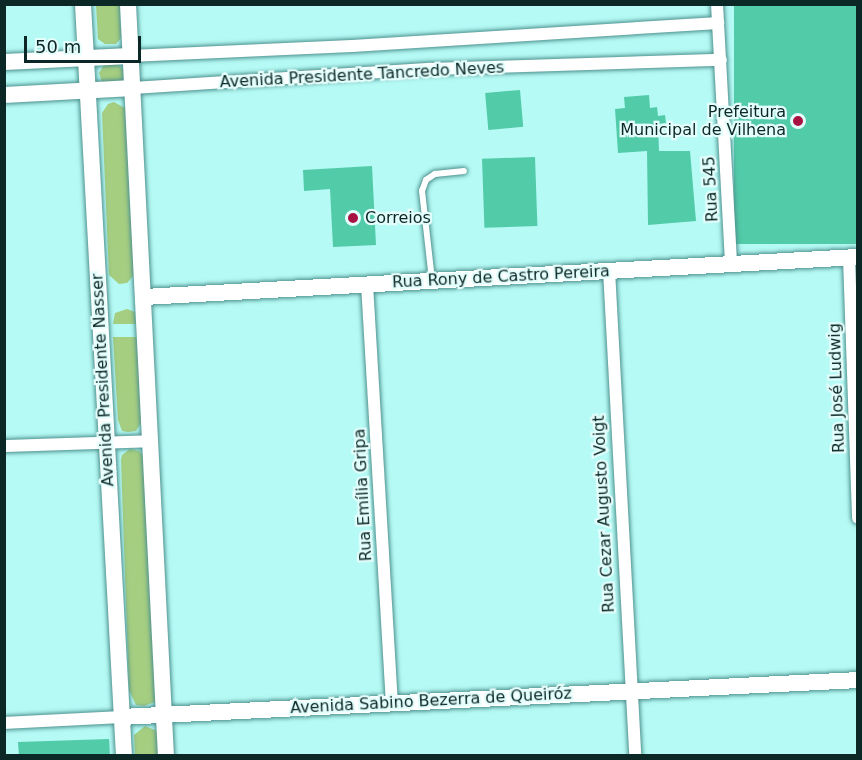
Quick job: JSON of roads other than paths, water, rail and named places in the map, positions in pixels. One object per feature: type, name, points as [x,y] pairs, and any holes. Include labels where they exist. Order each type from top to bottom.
[{"type":"street","name":"Avenida Presidente Nasser","points":[[83,4],[90,91],[106,443],[124,756]]},
{"type":"street","points":[[128,4],[166,756]]},
{"type":"street","name":"Rua 545","points":[[717,4],[731,263]]},
{"type":"street","name":"Avenida Presidente Tancredo Neves","points":[[4,62],[352,46],[718,23]]},
{"type":"street","name":"Avenida Presidente Tancredo Neves","points":[[4,94],[90,91],[430,69],[721,60]]},
{"type":"street","name":"Rua Rony de Castro Pereira","points":[[144,297],[853,257]]},
{"type":"street","name":"Rua José Ludwig","points":[[853,257],[858,518]]},
{"type":"street","name":"Rua Cezar Augusto Voigt","points":[[609,270],[635,756]]},
{"type":"street","name":"Rua Emília Gripa","points":[[367,284],[392,703]]},
{"type":"street","points":[[4,446],[151,441]]},
{"type":"street","name":"Avenida Sabino Bezerra de Queiróz","points":[[4,723],[858,680]]},
{"type":"lane","points":[[432,280],[422,191],[426,180],[435,174],[464,171]]},
{"type":"place","name":"Prefeitura Municipal de Vilhena","points":[[798,121]]},
{"type":"place","name":"Correios","points":[[353,218]]}]
